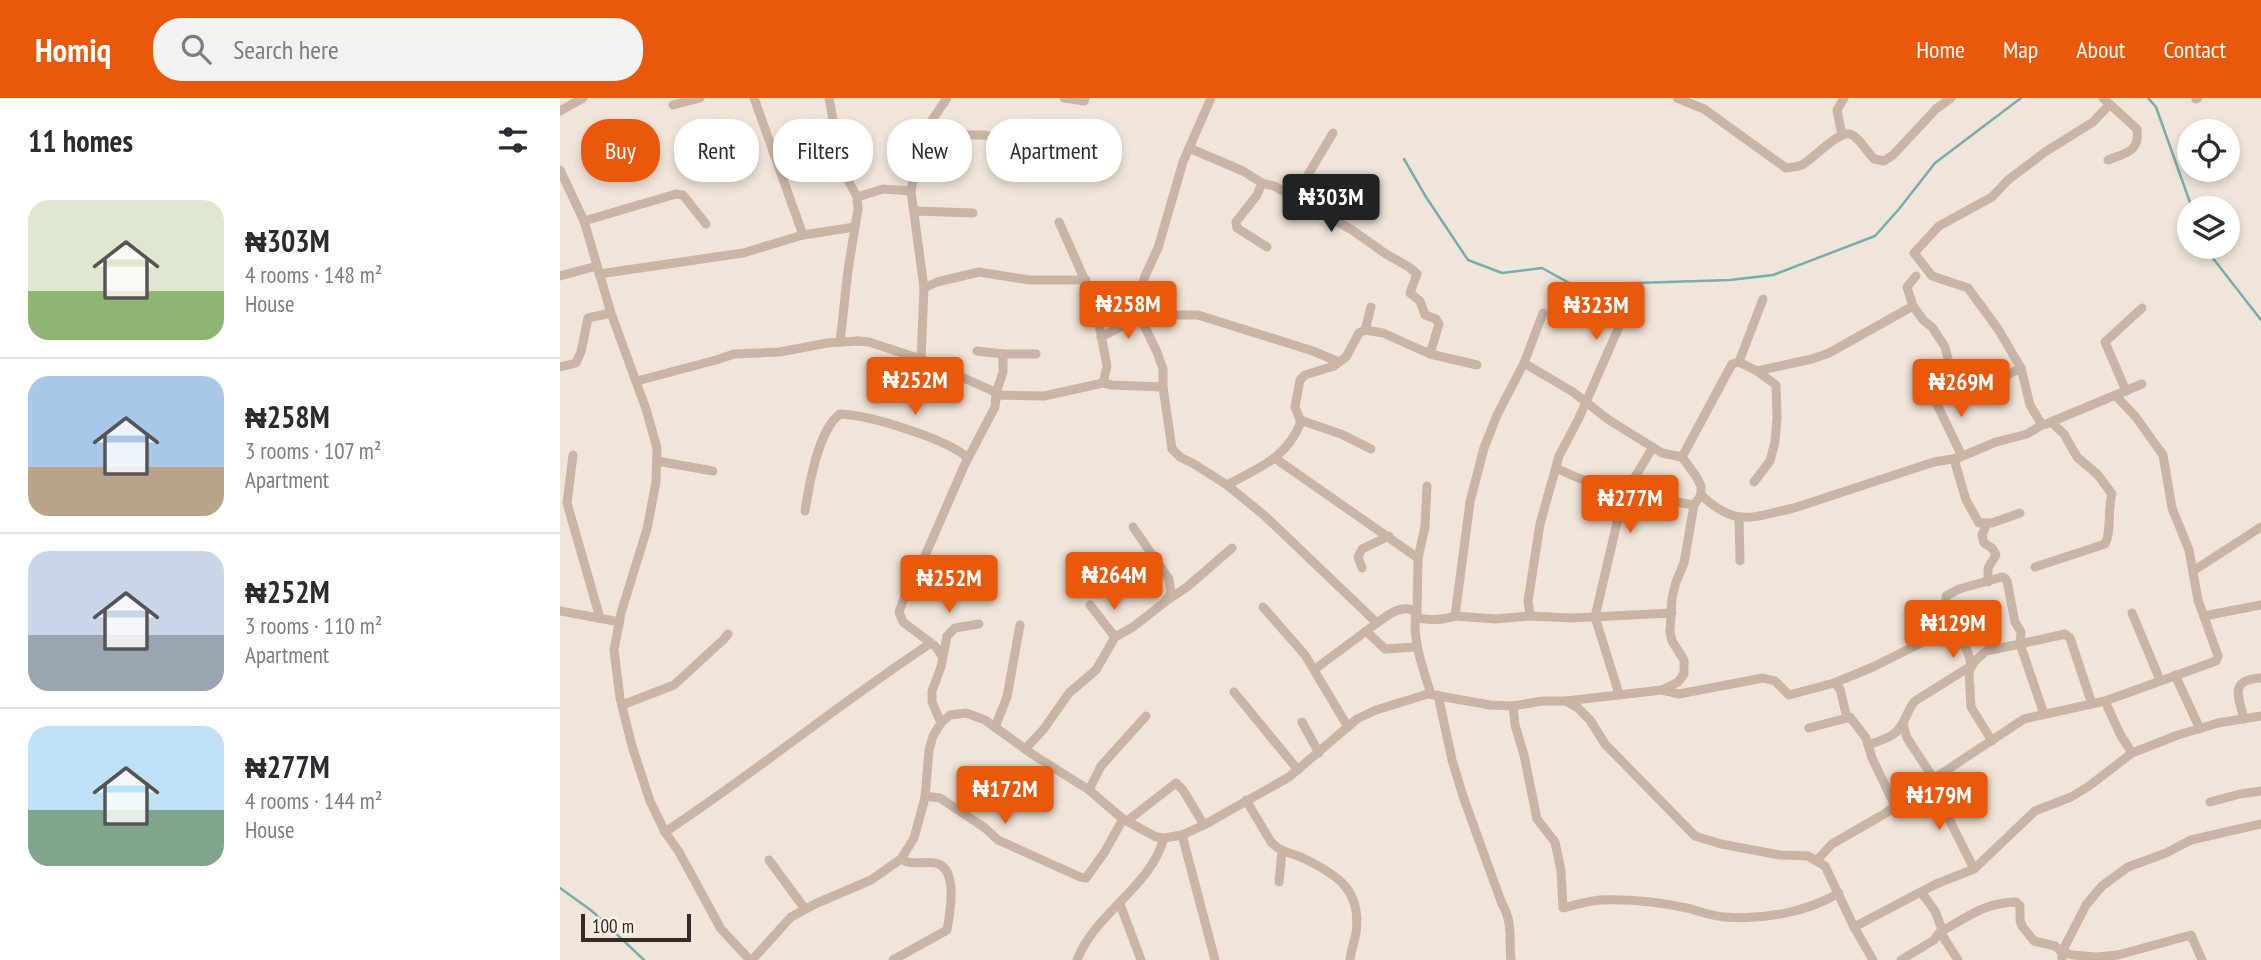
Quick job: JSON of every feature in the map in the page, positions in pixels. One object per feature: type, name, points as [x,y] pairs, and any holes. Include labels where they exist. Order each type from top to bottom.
[{"type":"street","points":[[560,111],[583,98]]},
{"type":"street","points":[[673,104],[700,98]]},
{"type":"street","points":[[754,98],[803,235]]},
{"type":"street","points":[[829,98],[840,158],[858,197],[840,342]]},
{"type":"street","points":[[933,119],[947,98]]},
{"type":"street","points":[[1064,98],[1084,101],[1084,98]]},
{"type":"street","points":[[1211,98],[1183,162],[1157,248],[1137,301],[1140,317],[1163,369],[1172,449],[1180,457],[1227,485],[1285,534],[1377,622]]},
{"type":"street","points":[[1677,98],[1704,109],[1786,168],[1803,165],[1842,135],[1851,134],[1874,159],[1884,160],[1894,155],[1936,109],[1951,98]]},
{"type":"street","points":[[1704,109],[1709,98]]},
{"type":"street","points":[[1842,135],[1837,110],[1844,98]]},
{"type":"street","points":[[2035,568],[2105,544],[2112,494],[2098,475],[2077,457],[2064,434],[2046,424],[2030,405],[2021,368],[1998,329],[1968,288],[1932,276],[1914,253],[1939,226],[1992,197],[2008,180],[2045,152],[2093,122],[2106,101],[2137,129],[2138,140],[2132,150],[2108,160]]},
{"type":"street","points":[[1291,196],[1306,178],[1333,134]]},
{"type":"street","points":[[1189,148],[1243,171],[1262,183],[1274,186],[1353,230],[1409,267],[1417,274],[1410,293],[1420,301],[1424,315],[1436,319],[1439,324],[1430,354]]},
{"type":"street","points":[[560,170],[584,221],[611,313],[657,448],[656,482],[647,529],[614,650],[622,705],[650,801],[665,832],[679,852],[721,929],[751,960],[791,918],[805,909],[871,880],[901,859],[914,838],[925,796],[929,750],[933,736],[950,715],[966,713],[985,720],[1089,790],[1125,820],[1156,837],[1164,838],[1182,835],[1204,825],[1298,770],[1357,719],[1412,697],[1434,694],[1462,702],[1513,706],[1662,690],[1679,694],[1770,678],[1789,695],[1834,683],[1873,667],[1955,625]]},
{"type":"street","points":[[913,182],[911,191],[924,288],[921,359]]},
{"type":"street","points":[[1262,183],[1236,222],[1237,228],[1267,247]]},
{"type":"street","points":[[858,197],[883,189],[911,191]]},
{"type":"street","points":[[584,221],[676,194],[683,195],[706,224]]},
{"type":"street","points":[[915,211],[973,213]]},
{"type":"street","points":[[1059,222],[1096,303],[1107,366],[1103,383]]},
{"type":"street","points":[[560,276],[743,253],[803,235],[855,226]]},
{"type":"street","points":[[924,288],[937,282],[979,272],[1028,280],[1086,280]]},
{"type":"street","points":[[1916,276],[1907,287],[1913,306],[1945,347],[1951,370],[1956,374],[1975,376],[1987,385],[2021,368]]},
{"type":"street","points":[[1530,616],[1528,601],[1541,524],[1559,456],[1633,295]]},
{"type":"street","points":[[1739,362],[1763,299]]},
{"type":"street","points":[[1757,371],[1829,353],[1913,306]]},
{"type":"street","points":[[1365,330],[1371,307]]},
{"type":"street","points":[[2126,391],[2105,342],[2142,308]]},
{"type":"street","points":[[560,367],[576,363],[588,318],[611,313]]},
{"type":"street","points":[[1455,616],[1470,502],[1497,415],[1524,363],[1543,313]]},
{"type":"street","points":[[1101,337],[1140,317],[1198,315],[1313,351],[1339,362]]},
{"type":"street","points":[[1227,485],[1276,459],[1301,422],[1295,407],[1300,380],[1305,375],[1324,370],[1346,357],[1359,333],[1365,330],[1383,333],[1430,354],[1478,365]]},
{"type":"street","points":[[636,381],[734,354],[780,352],[840,342],[869,342],[921,359],[996,396],[1044,396],[1103,383],[1112,386],[1163,387]]},
{"type":"street","points":[[976,351],[1036,354]]},
{"type":"street","points":[[942,656],[931,643],[903,622],[900,612],[906,593],[968,457],[981,436],[1003,372],[1003,354]]},
{"type":"street","points":[[1682,457],[1732,364],[1739,362],[1776,385],[1777,418],[1770,461],[1754,482]]},
{"type":"street","points":[[1524,363],[1573,392],[1662,453],[1682,457],[1701,486],[1701,495],[1694,505],[1684,563],[1672,598],[1670,632],[1672,641],[1684,660],[1684,674],[1678,682],[1662,690]]},
{"type":"street","points":[[1951,370],[1930,390],[1960,452],[1956,459],[1966,500],[1979,523],[1992,523],[2020,513]]},
{"type":"street","points":[[1701,495],[1724,513],[1739,518],[1794,508],[1934,462],[1956,459],[1996,442],[2027,434],[2142,384]]},
{"type":"street","points":[[1816,860],[1832,844],[1895,806],[2024,719],[2105,701],[2216,661],[2218,656],[2198,600],[2189,550],[2172,508],[2163,455],[2135,416],[2116,396]]},
{"type":"street","points":[[805,511],[815,461],[831,422],[840,414],[861,416],[928,436],[959,449],[968,457]]},
{"type":"street","points":[[1300,419],[1341,434],[1371,450]]},
{"type":"street","points":[[1619,694],[1595,617],[1625,494],[1653,447]]},
{"type":"street","points":[[573,455],[565,517],[594,591],[600,618]]},
{"type":"street","points":[[1276,459],[1418,558]]},
{"type":"street","points":[[657,461],[713,471]]},
{"type":"street","points":[[1556,468],[1575,478],[1625,494],[1694,505]]},
{"type":"street","points":[[1427,486],[1425,527],[1418,558],[1418,647],[1464,799],[1507,912],[1511,960]]},
{"type":"street","points":[[1739,518],[1740,561]]},
{"type":"street","points":[[1987,523],[1982,535],[1984,544],[1992,548],[1996,555],[1988,568],[1988,582]]},
{"type":"street","points":[[1133,527],[1169,579],[1171,593],[1165,603]]},
{"type":"street","points":[[2193,570],[2261,527]]},
{"type":"street","points":[[1362,568],[1359,557],[1362,549],[1389,536]]},
{"type":"street","points":[[1026,749],[1069,693],[1096,670],[1115,637],[1187,587],[1232,548]]},
{"type":"street","points":[[1992,741],[1971,707],[1971,666],[1967,646],[1945,601],[1946,596],[1959,589],[2005,578],[2015,622],[2021,632],[2020,644],[2044,714]]},
{"type":"street","points":[[2204,616],[2261,604]]},
{"type":"street","points":[[1090,605],[1115,637]]},
{"type":"street","points":[[1263,607],[1315,669],[1348,727]]},
{"type":"street","points":[[1315,669],[1377,622],[1398,610],[1411,608],[1416,614],[1430,619],[1455,616],[1496,620],[1530,616],[1595,617],[1672,613]]},
{"type":"street","points":[[560,611],[620,622]]},
{"type":"street","points":[[2133,613],[2160,680]]},
{"type":"street","points":[[941,723],[932,702],[932,691],[941,667],[947,636],[954,628],[979,624]]},
{"type":"street","points":[[995,727],[1007,697],[1020,625]]},
{"type":"street","points":[[1366,631],[1385,649],[1418,647]]},
{"type":"street","points":[[622,705],[674,685],[728,634]]},
{"type":"street","points":[[1867,745],[1899,730],[1908,708],[1915,701],[1971,666],[1986,651],[2065,634],[2070,638],[2092,704]]},
{"type":"street","points":[[665,832],[879,677],[931,643]]},
{"type":"street","points":[[2175,675],[2200,729]]},
{"type":"street","points":[[2244,719],[2237,693],[2238,686],[2248,679],[2261,677]]},
{"type":"street","points":[[1834,683],[1840,689],[1847,718]]},
{"type":"street","points":[[1234,691],[1298,770]]},
{"type":"street","points":[[1566,701],[1590,720],[1605,744],[1695,836],[1721,844],[1780,855],[1808,856],[1825,866],[1873,960]]},
{"type":"street","points":[[2105,701],[2132,753]]},
{"type":"street","points":[[1513,706],[1537,820],[1555,842],[1561,871],[1563,908],[1598,900],[1643,902],[1686,908],[1721,917],[1755,918],[1796,911],[1826,901],[1839,893]]},
{"type":"street","points":[[1089,790],[1101,766],[1124,744],[1146,716]]},
{"type":"street","points":[[1854,927],[1936,884],[1974,869],[2035,811],[2071,797],[2090,786],[2132,753],[2200,729],[2261,716]]},
{"type":"street","points":[[1809,728],[1850,718],[1866,738],[1895,806]]},
{"type":"street","points":[[1302,722],[1319,753]]},
{"type":"street","points":[[1903,724],[1907,738],[1974,869]]},
{"type":"street","points":[[925,796],[940,798],[998,840],[1086,878],[1125,820],[1176,783],[1204,825]]},
{"type":"street","points":[[2210,802],[2261,790]]},
{"type":"street","points":[[1246,800],[1270,842],[1282,851],[1303,858],[1335,875],[1349,889],[1356,918],[1356,934],[1350,960]]},
{"type":"street","points":[[2062,956],[2086,905],[2102,886],[2128,867],[2166,853],[2190,840],[2261,824]]},
{"type":"street","points":[[1182,835],[1215,960]]},
{"type":"street","points":[[1077,960],[1094,932],[1150,869],[1164,838]]},
{"type":"street","points":[[1279,882],[1282,851]]},
{"type":"street","points":[[893,960],[947,930],[951,908],[951,892],[944,867],[934,862],[909,863],[901,859]]},
{"type":"street","points":[[769,860],[805,909]]},
{"type":"street","points":[[1921,892],[1935,911],[1941,932],[1958,960]]},
{"type":"street","points":[[1901,960],[1934,940],[1941,932],[1983,908],[2016,902],[2020,906],[2022,926],[2034,941],[2055,946],[2062,956]]},
{"type":"street","points":[[1120,904],[1141,960]]},
{"type":"street","points":[[2062,956],[2118,955],[2191,935],[2202,960]]},
{"type":"waterway","points":[[1404,159],[1468,260],[1502,273],[1542,268],[1573,285],[1730,280],[1773,275],[1875,236],[1935,163],[2021,98]]},
{"type":"waterway","points":[[2148,98],[2156,107],[2188,196]]},
{"type":"waterway","points":[[2214,259],[2261,320]]},
{"type":"waterway","points":[[560,888],[592,911],[644,960]]}]
